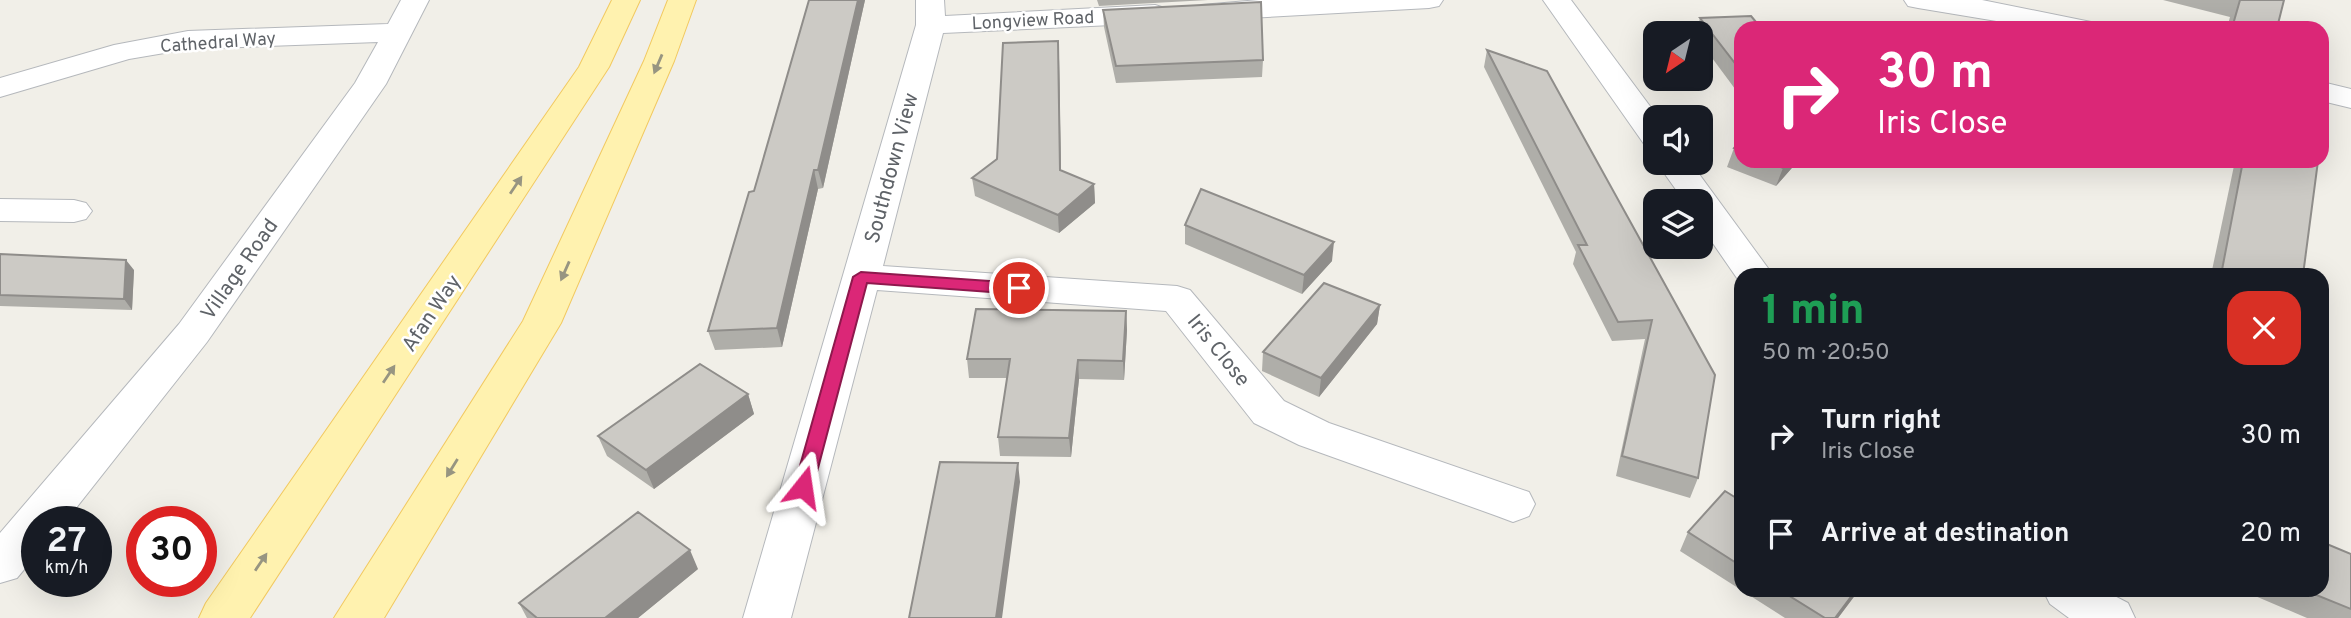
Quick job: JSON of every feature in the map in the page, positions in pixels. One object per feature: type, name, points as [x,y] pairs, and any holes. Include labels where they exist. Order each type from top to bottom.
[{"type":"main road","name":"Afan Way","points":[[223,618],[594,67],[626,0]]},
{"type":"main road","points":[[358,618],[542,323],[659,61],[682,0]]},
{"type":"street","name":"Village Road","points":[[50,506],[193,333],[370,84],[415,0]]},
{"type":"street","name":"Longview Road","points":[[931,13],[1429,0]]},
{"type":"street","points":[[1557,0],[1643,119]]},
{"type":"street","points":[[1918,0],[1993,10],[2047,21]]},
{"type":"street","name":"Southdown View","points":[[767,618],[931,13]]},
{"type":"street","name":"Cathedral Way","points":[[0,88],[125,51],[188,40],[399,32]]},
{"type":"street","points":[[2329,93],[2351,99]]},
{"type":"street","points":[[1683,175],[1749,268]]},
{"type":"street","points":[[0,210],[74,211]]},
{"type":"street","name":"Iris Close","points":[[861,277],[1177,299],[1269,412],[1314,435],[1514,504]]},
{"type":"street","name":"Village Road","points":[[0,564],[21,540]]},
{"type":"street","points":[[2077,597],[2097,612],[2111,618]]},
{"type":"building","points":[[809,0],[858,0],[777,328],[708,331],[749,192],[754,191]]},
{"type":"building","points":[[2240,0],[2284,0],[2279,21],[2234,21]]},
{"type":"building","points":[[1261,2],[1263,60],[1116,66],[1103,10]]},
{"type":"building","points":[[1751,16],[1755,21],[1734,21],[1734,62],[1713,35],[1713,21],[1702,21],[1700,18]]},
{"type":"building","points":[[1058,41],[1060,170],[1094,184],[1058,215],[972,178],[997,159],[1003,43]]},
{"type":"building","points":[[1487,50],[1547,71],[1643,245],[1643,259],[1651,259],[1715,375],[1698,478],[1622,456],[1652,320],[1618,322],[1578,245],[1587,245]]},
{"type":"building","points":[[2242,168],[2317,168],[2304,268],[2222,268]]},
{"type":"building","points":[[1201,189],[1334,242],[1304,275],[1185,225]]},
{"type":"building","points":[[0,254],[126,260],[124,299],[0,295]]},
{"type":"building","points":[[1324,283],[1380,305],[1321,378],[1263,352]]},
{"type":"building","points":[[976,309],[1126,311],[1123,361],[1078,360],[1069,438],[998,437],[1010,359],[967,359]]},
{"type":"building","points":[[700,364],[748,394],[646,470],[598,436]]},
{"type":"building","points":[[940,462],[1018,463],[996,618],[909,618]]},
{"type":"building","points":[[1725,491],[1734,497],[1734,562],[1688,532]]},
{"type":"building","points":[[638,512],[690,550],[605,618],[537,618],[519,603]]},
{"type":"building","points":[[2329,545],[2351,554],[2351,609],[2321,597],[2329,597]]},
{"type":"building","points":[[1791,597],[1851,597],[1835,618],[1825,618]]},
{"type":"route","points":[[803,487],[861,277],[1019,288]]}]
